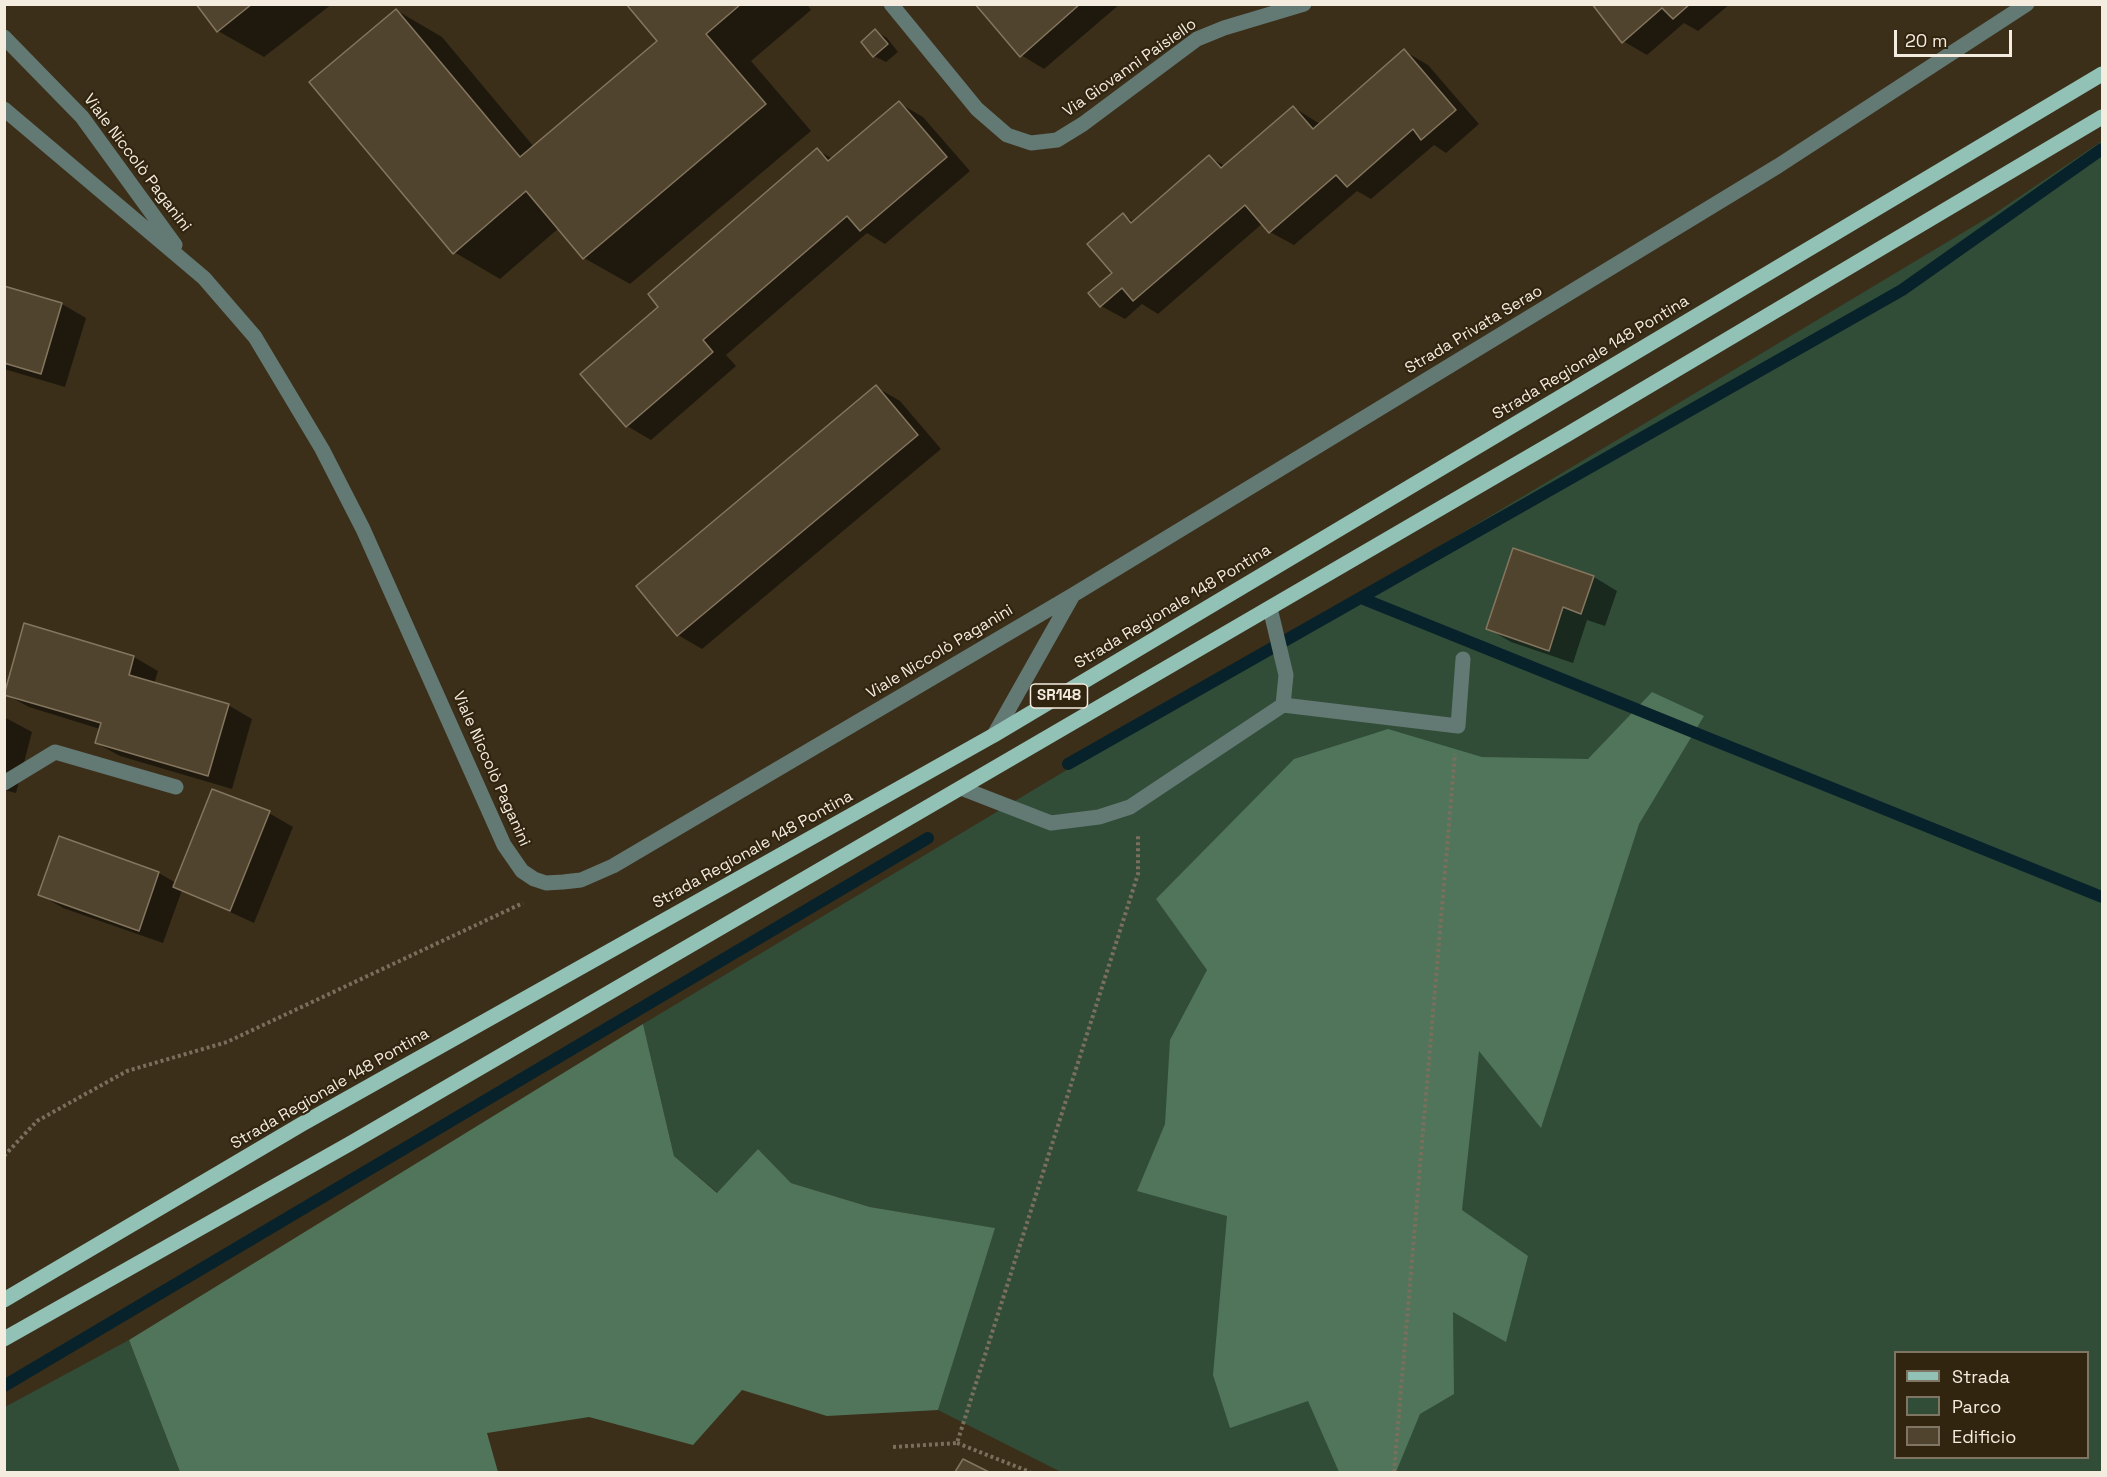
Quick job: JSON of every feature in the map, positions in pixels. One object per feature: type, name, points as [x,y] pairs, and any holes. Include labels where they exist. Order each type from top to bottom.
[{"type":"main road","name":"Strada Regionale 148 Pontina","points":[[4,1300],[302,1124],[994,735],[2103,74]]},
{"type":"main road","name":"SR148","points":[[4,1339],[351,1143],[961,788],[2103,117]]},
{"type":"street","name":"Via Giovanni Paisiello","points":[[891,4],[977,109],[1007,135],[1031,143],[1057,140],[1083,124],[1197,39],[1224,28],[1304,4]]},
{"type":"street","name":"Strada Privata Serao","points":[[994,735],[1072,595],[1778,166],[2027,4]]},
{"type":"street","name":"Viale Niccolò Paganini","points":[[4,37],[82,117],[187,262]]},
{"type":"street","name":"Viale Niccolò Paganini","points":[[4,109],[187,262],[242,320],[297,406],[343,489],[395,597],[496,831],[522,871],[534,879],[546,883],[580,880],[614,867],[1072,595]]},
{"type":"street","points":[[1270,608],[1286,675],[1283,705]]},
{"type":"street","points":[[961,788],[1051,823],[1099,817],[1130,807],[1283,705],[1458,726],[1463,659]]},
{"type":"street","points":[[4,783],[55,752],[176,787]]},
{"type":"path","points":[[1394,1473],[1458,726]]},
{"type":"path","points":[[957,1443],[1138,874],[1139,839],[1130,807]]},
{"type":"path","points":[[4,1156],[37,1121],[127,1071],[227,1042],[518,908],[546,883]]},
{"type":"path","points":[[893,1447],[957,1443],[1030,1473]]},
{"type":"green space","points":[[2102,141],[2102,1472],[1061,1472],[938,1410],[994,1228],[870,1207],[791,1183],[758,1149],[718,1193],[674,1156],[643,1024],[1994,214]]},
{"type":"green space","points":[[1652,692],[1704,716],[1639,824],[1541,1128],[1479,1051],[1462,1210],[1528,1256],[1506,1342],[1453,1312],[1454,1394],[1420,1414],[1396,1472],[1339,1472],[1308,1401],[1230,1428],[1213,1375],[1227,1216],[1137,1191],[1165,1124],[1170,1040],[1207,970],[1156,899],[1294,759],[1388,729],[1482,757],[1588,759]]},
{"type":"green space","points":[[643,1024],[674,1156],[717,1193],[758,1149],[791,1183],[870,1207],[995,1228],[938,1410],[827,1416],[742,1390],[693,1445],[589,1417],[487,1433],[498,1472],[180,1472],[129,1340]]},
{"type":"green space","points":[[129,1340],[180,1472],[5,1472],[5,1407]]},
{"type":"building","points":[[196,4],[252,4],[217,32]]},
{"type":"building","points":[[626,4],[741,4],[706,34],[766,104],[583,259],[526,191],[453,254],[309,82],[396,9],[520,157],[657,41]]},
{"type":"building","points":[[975,4],[1080,4],[1020,57]]},
{"type":"building","points":[[1592,4],[1690,4],[1673,19],[1662,8],[1622,43]]},
{"type":"building","points":[[875,29],[888,44],[873,57],[861,42]]},
{"type":"building","points":[[1404,49],[1456,110],[1421,140],[1413,129],[1347,187],[1336,175],[1269,233],[1245,205],[1133,301],[1122,288],[1100,307],[1088,293],[1112,273],[1087,244],[1123,213],[1131,223],[1209,155],[1221,168],[1293,106],[1313,129]]},
{"type":"building","points":[[899,101],[947,157],[860,231],[847,216],[703,340],[713,352],[626,427],[580,374],[658,307],[648,294],[817,148],[828,161]]},
{"type":"building","points":[[4,286],[62,303],[41,374],[4,363]]},
{"type":"building","points":[[876,385],[918,435],[677,636],[636,586]]},
{"type":"building","points":[[1513,548],[1594,576],[1581,614],[1563,607],[1549,651],[1486,629]]},
{"type":"building","points":[[24,623],[134,656],[129,675],[229,704],[208,776],[95,743],[101,723],[4,695]]},
{"type":"building","points":[[212,789],[270,811],[230,911],[173,887]]},
{"type":"building","points":[[59,836],[159,872],[139,931],[38,895]]},
{"type":"building","points":[[963,1459],[989,1472],[955,1472]]},
{"type":"waterway","points":[[1068,764],[1902,290],[2102,149]]},
{"type":"waterway","points":[[1361,598],[2102,897]]},
{"type":"waterway","points":[[4,1386],[928,838]]}]
